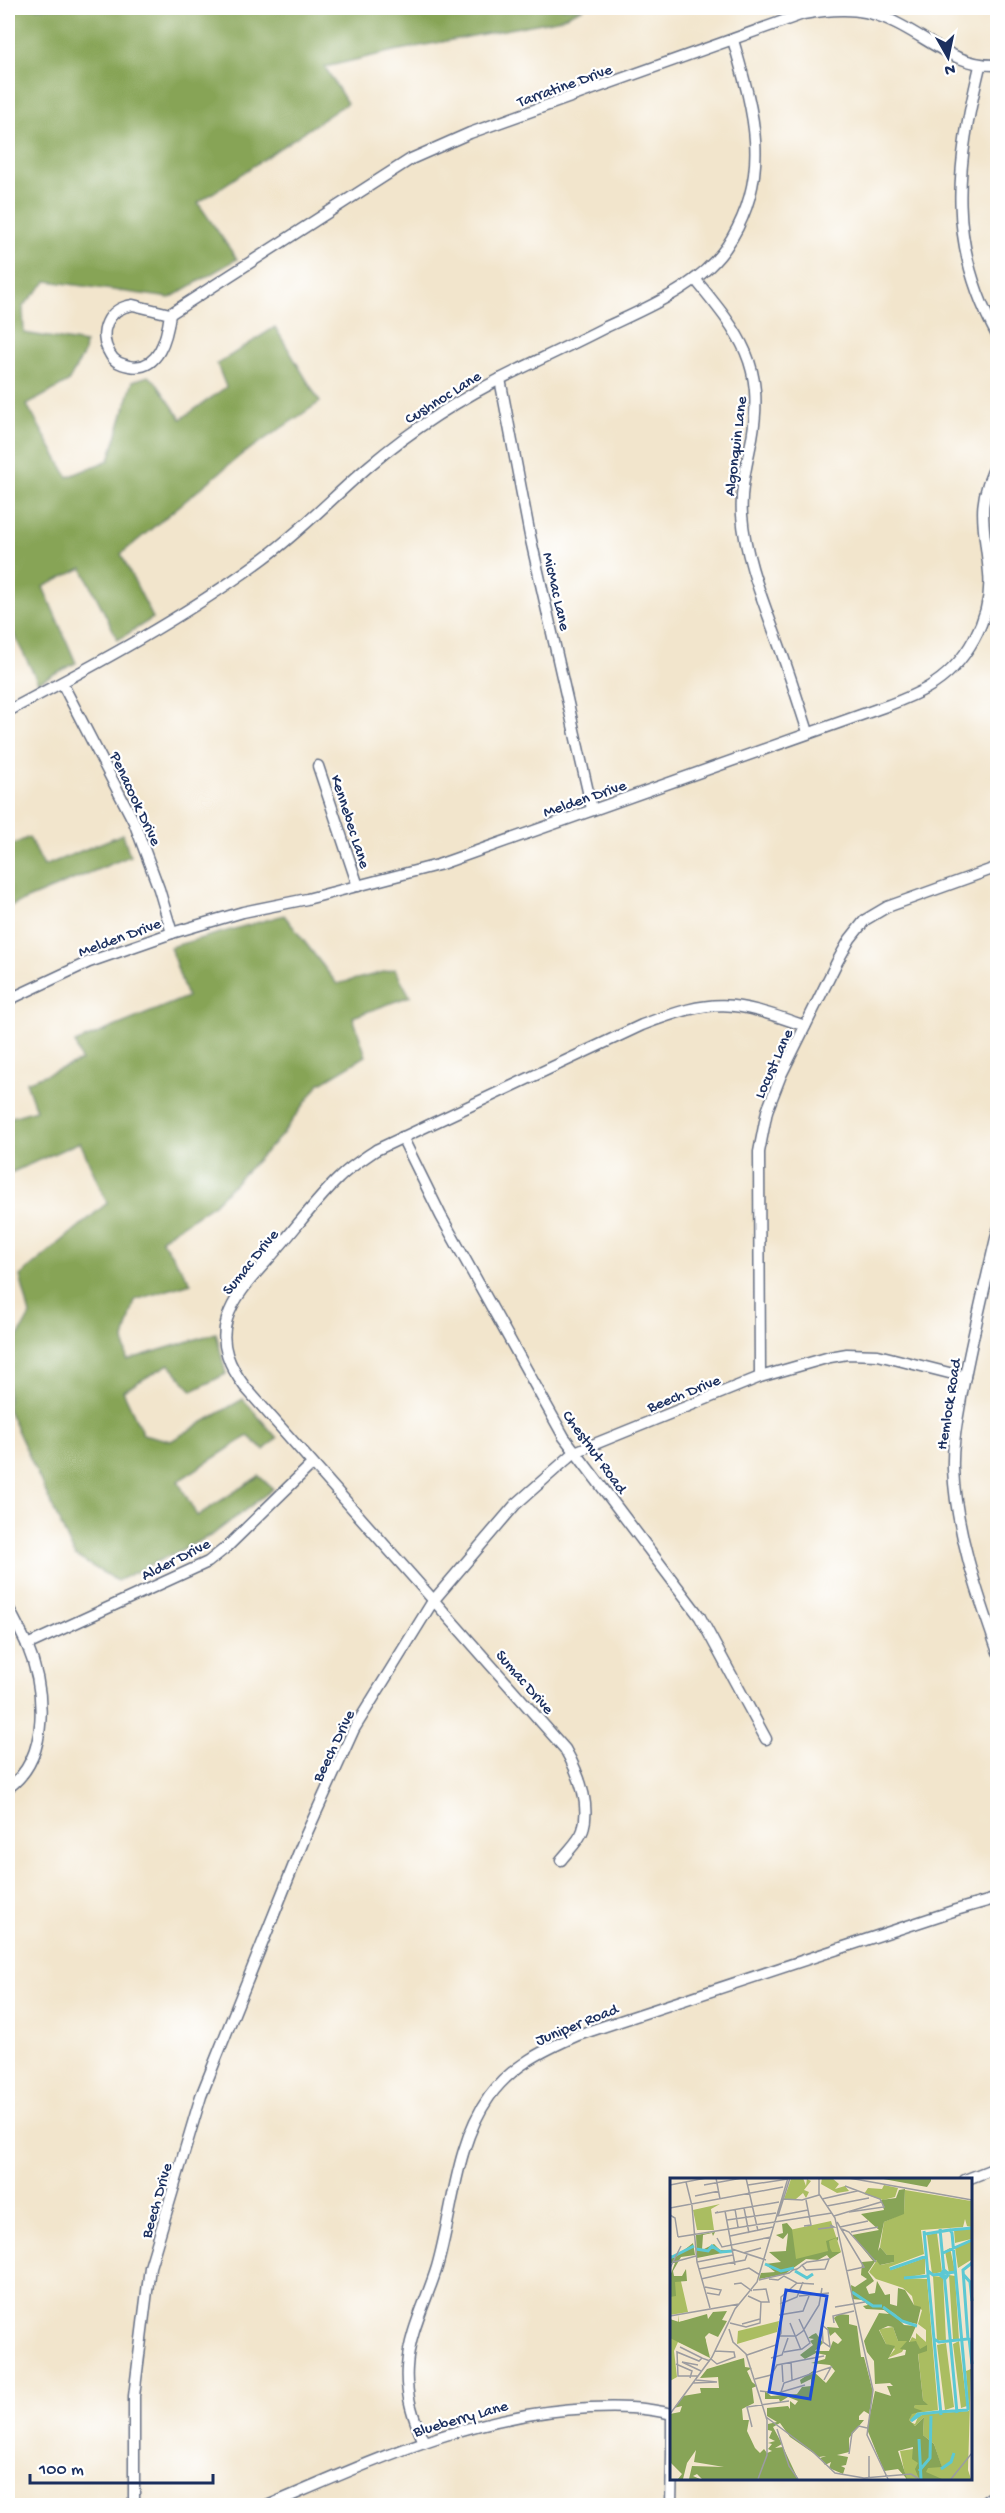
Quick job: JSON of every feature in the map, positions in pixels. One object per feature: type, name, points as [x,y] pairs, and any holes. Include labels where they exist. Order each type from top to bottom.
[{"type":"street","name":"Tarratine Drive","points":[[170,314],[374,182],[431,149],[803,14],[845,9],[866,12],[887,18],[947,54],[980,66],[998,65]]},
{"type":"street","name":"Cushnoc Lane","points":[[8,711],[181,615],[237,578],[291,538],[367,468],[447,407],[643,309],[695,279],[718,258],[732,239],[744,215],[757,161],[756,131],[733,40]]},
{"type":"street","points":[[980,66],[962,155],[959,213],[970,273],[979,301],[998,337]]},
{"type":"street","name":"Algonquin Lane","points":[[695,279],[744,345],[754,374],[755,418],[745,473],[742,515],[753,571],[808,732]]},
{"type":"street","points":[[133,305],[170,314],[162,349],[147,364],[138,367],[119,363],[111,356],[105,344],[105,331],[109,318],[115,310],[133,305]]},
{"type":"street","name":"MicMac Lane","points":[[500,379],[531,536],[592,809]]},
{"type":"street","name":"Melden Drive","points":[[8,1000],[89,962],[172,933],[243,912],[438,865],[928,688],[945,675],[969,648],[994,597],[981,509],[985,490],[998,461]]},
{"type":"street","name":"Penacook Drive","points":[[62,682],[134,822],[156,879],[172,933]]},
{"type":"street","name":"Kennebec Lane","points":[[318,766],[358,886]]},
{"type":"street","name":"Locust Lane","points":[[760,1377],[759,1152],[767,1111],[781,1075],[850,939],[865,920],[887,907],[998,867]]},
{"type":"street","name":"Sumac Drive","points":[[561,1860],[582,1832],[584,1819],[582,1789],[572,1761],[557,1740],[245,1387],[229,1364],[225,1349],[226,1320],[238,1296],[339,1178],[357,1162],[402,1137],[642,1025],[682,1010],[703,1005],[725,1004],[747,1007],[805,1026]]},
{"type":"street","name":"Chestnut Road","points":[[402,1137],[454,1240],[550,1412],[575,1452],[700,1617],[766,1738]]},
{"type":"street","name":"Hemlock Road","points":[[998,1230],[965,1377],[953,1468],[956,1497],[970,1566],[998,1652]]},
{"type":"street","name":"Beech Drive","points":[[134,2505],[134,2396],[150,2267],[201,2096],[305,1837],[354,1729],[433,1600],[515,1505],[575,1452],[760,1377],[830,1357],[878,1355],[965,1377]]},
{"type":"street","name":"Alder Drive","points":[[27,1645],[208,1562],[228,1546],[312,1464]]},
{"type":"street","points":[[8,1607],[27,1645],[40,1704],[39,1730],[33,1755],[25,1771],[8,1788]]},
{"type":"street","name":"Juniper Road","points":[[424,2442],[407,2393],[409,2352],[441,2251],[467,2145],[476,2120],[488,2098],[503,2079],[539,2053],[578,2035],[998,1898]]},
{"type":"street","points":[[970,2178],[998,2167]]},
{"type":"street","name":"Blueberry Lane","points":[[267,2505],[424,2442],[504,2418],[546,2411],[621,2407],[643,2408],[670,2414]]},
{"type":"street","points":[[671,2480],[671,2505]]},
{"type":"street","points":[[980,2505],[998,2492]]},
{"type":"green space","points":[[8,8],[584,8],[557,20],[394,51],[325,67],[347,103],[198,203],[237,259],[170,298],[47,281],[23,306],[24,333],[85,343],[84,353],[68,382],[27,405],[68,477],[109,460],[133,381],[148,376],[155,381],[181,419],[226,387],[217,364],[275,327],[320,402],[241,455],[121,554],[153,618],[118,640],[82,568],[43,587],[76,663],[38,682],[8,623]]},
{"type":"green space","points":[[123,834],[130,856],[8,907],[8,847],[29,837],[44,866]]},
{"type":"green space","points":[[284,915],[337,984],[395,969],[410,996],[353,1017],[366,1056],[319,1084],[281,1136],[214,1204],[161,1239],[191,1283],[135,1300],[124,1339],[127,1360],[216,1333],[226,1374],[192,1391],[169,1364],[123,1391],[143,1434],[171,1441],[243,1399],[277,1438],[264,1450],[248,1436],[178,1481],[197,1516],[259,1476],[273,1489],[212,1535],[117,1581],[75,1556],[8,1410],[8,1355],[30,1315],[20,1276],[107,1203],[80,1142],[8,1174],[8,1118],[36,1110],[26,1082],[81,1061],[75,1043],[187,997],[170,947]]}]
